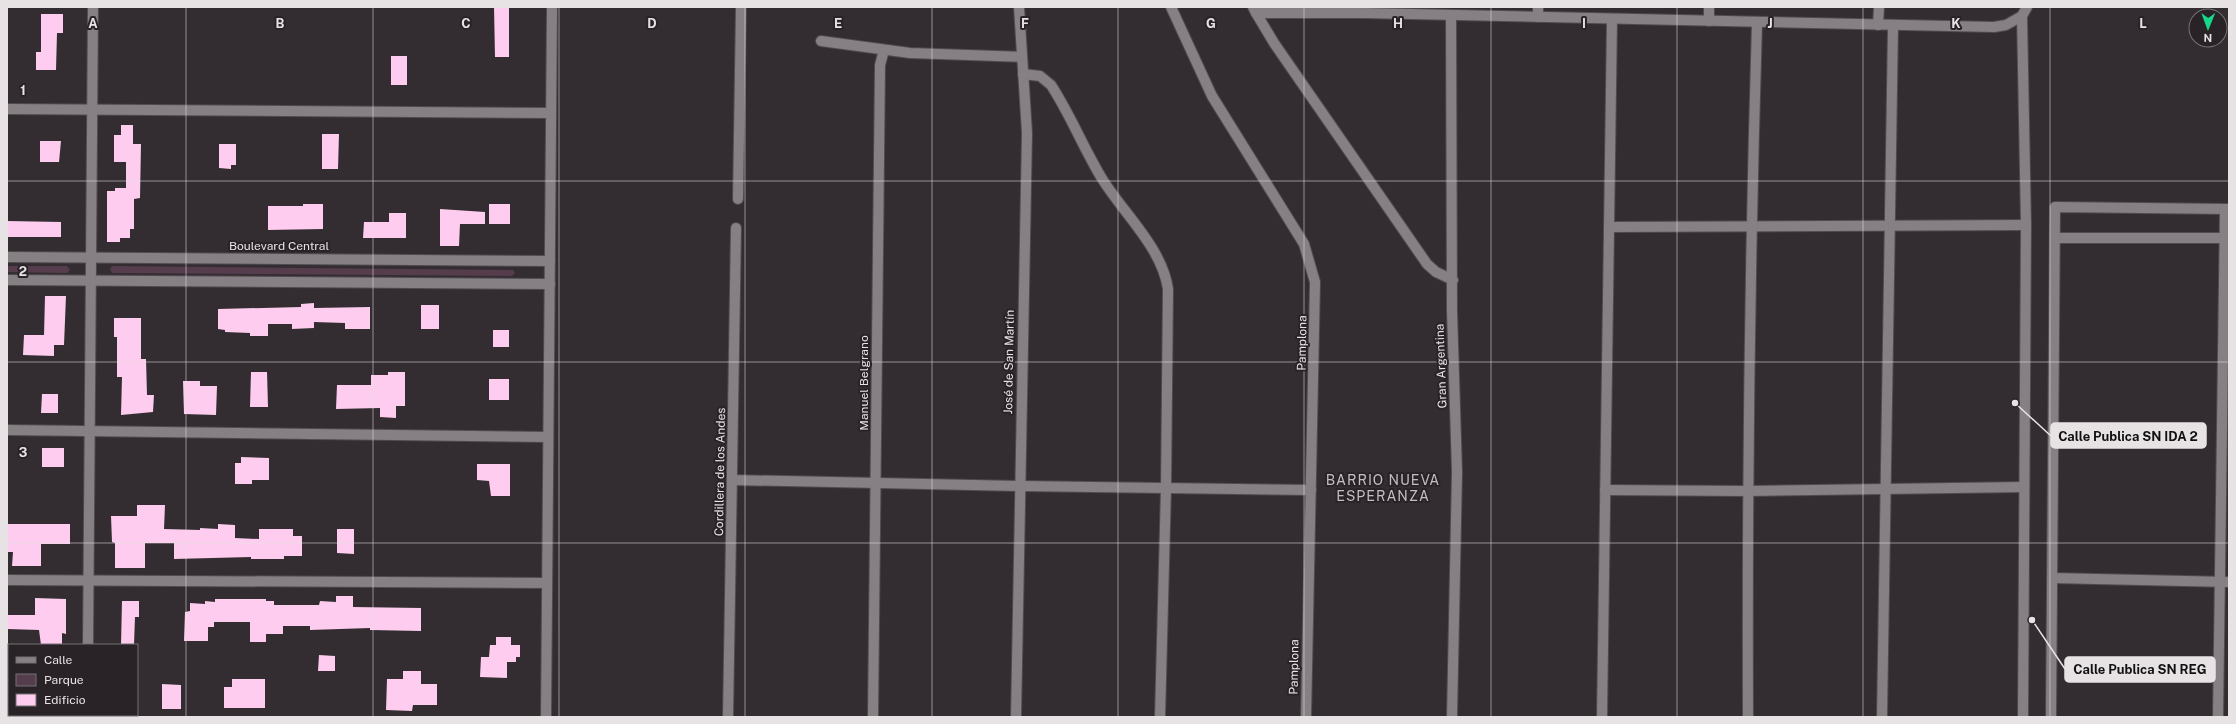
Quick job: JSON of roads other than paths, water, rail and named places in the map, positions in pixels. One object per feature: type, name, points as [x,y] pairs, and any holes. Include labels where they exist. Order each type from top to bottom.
[{"type":"street","points":[[88,644],[93,7]]},
{"type":"street","points":[[546,717],[552,7]]},
{"type":"street","points":[[738,199],[741,7]]},
{"type":"street","name":"José de San Martín","points":[[1016,717],[1027,133],[1019,7]]},
{"type":"street","name":"Pamplona","points":[[1171,7],[1212,96],[1304,244],[1315,282],[1316,305],[1306,717]]},
{"type":"street","points":[[1709,7],[1709,21]]},
{"type":"street","points":[[1878,25],[1879,7]]},
{"type":"street","points":[[2023,717],[2026,225],[2022,16],[2027,7]]},
{"type":"street","points":[[1453,280],[1436,272],[1427,264],[1274,43],[1255,10],[1363,10],[1451,15],[1538,12],[1612,19],[1994,27],[2006,25],[2022,16]]},
{"type":"street","name":"Gran Argentina","points":[[1451,15],[1453,280],[1457,472],[1452,717]]},
{"type":"street","points":[[1602,717],[1612,19]]},
{"type":"street","points":[[1748,717],[1747,491],[1751,226],[1757,23]]},
{"type":"street","points":[[1882,717],[1893,26]]},
{"type":"street","points":[[821,41],[910,53],[1022,57]]},
{"type":"street","name":"Manuel Belgrano","points":[[872,717],[877,483],[880,65],[884,50]]},
{"type":"street","points":[[1023,74],[1040,76],[1051,85],[1100,177],[1159,259],[1166,276],[1168,288],[1166,488],[1160,717]]},
{"type":"street","points":[[7,109],[551,113]]},
{"type":"street","points":[[2051,717],[2056,238],[2055,207],[2227,209],[2225,582],[2218,717]]},
{"type":"street","points":[[1610,227],[1889,224],[2026,225]]},
{"type":"street","name":"Cordillera de los Andes","points":[[728,717],[736,228]]},
{"type":"street","points":[[2056,238],[2227,238]]},
{"type":"street","name":"Boulevard Central","points":[[7,257],[550,261]]},
{"type":"street","points":[[7,280],[550,284]]},
{"type":"street","points":[[7,430],[548,437]]},
{"type":"street","points":[[733,480],[1312,490]]},
{"type":"street","points":[[1605,490],[1747,491],[2024,487]]},
{"type":"street","points":[[2052,578],[2225,582]]},
{"type":"street","points":[[7,580],[547,583]]},
{"type":"place","name":"Calle Publica SN IDA 2","points":[[2015,403]]},
{"type":"place","name":"Calle Publica SN REG","points":[[2032,620]]},
{"type":"district","name":"BARRIO NUEVA ESPERANZA","points":[[1383,488]]}]
